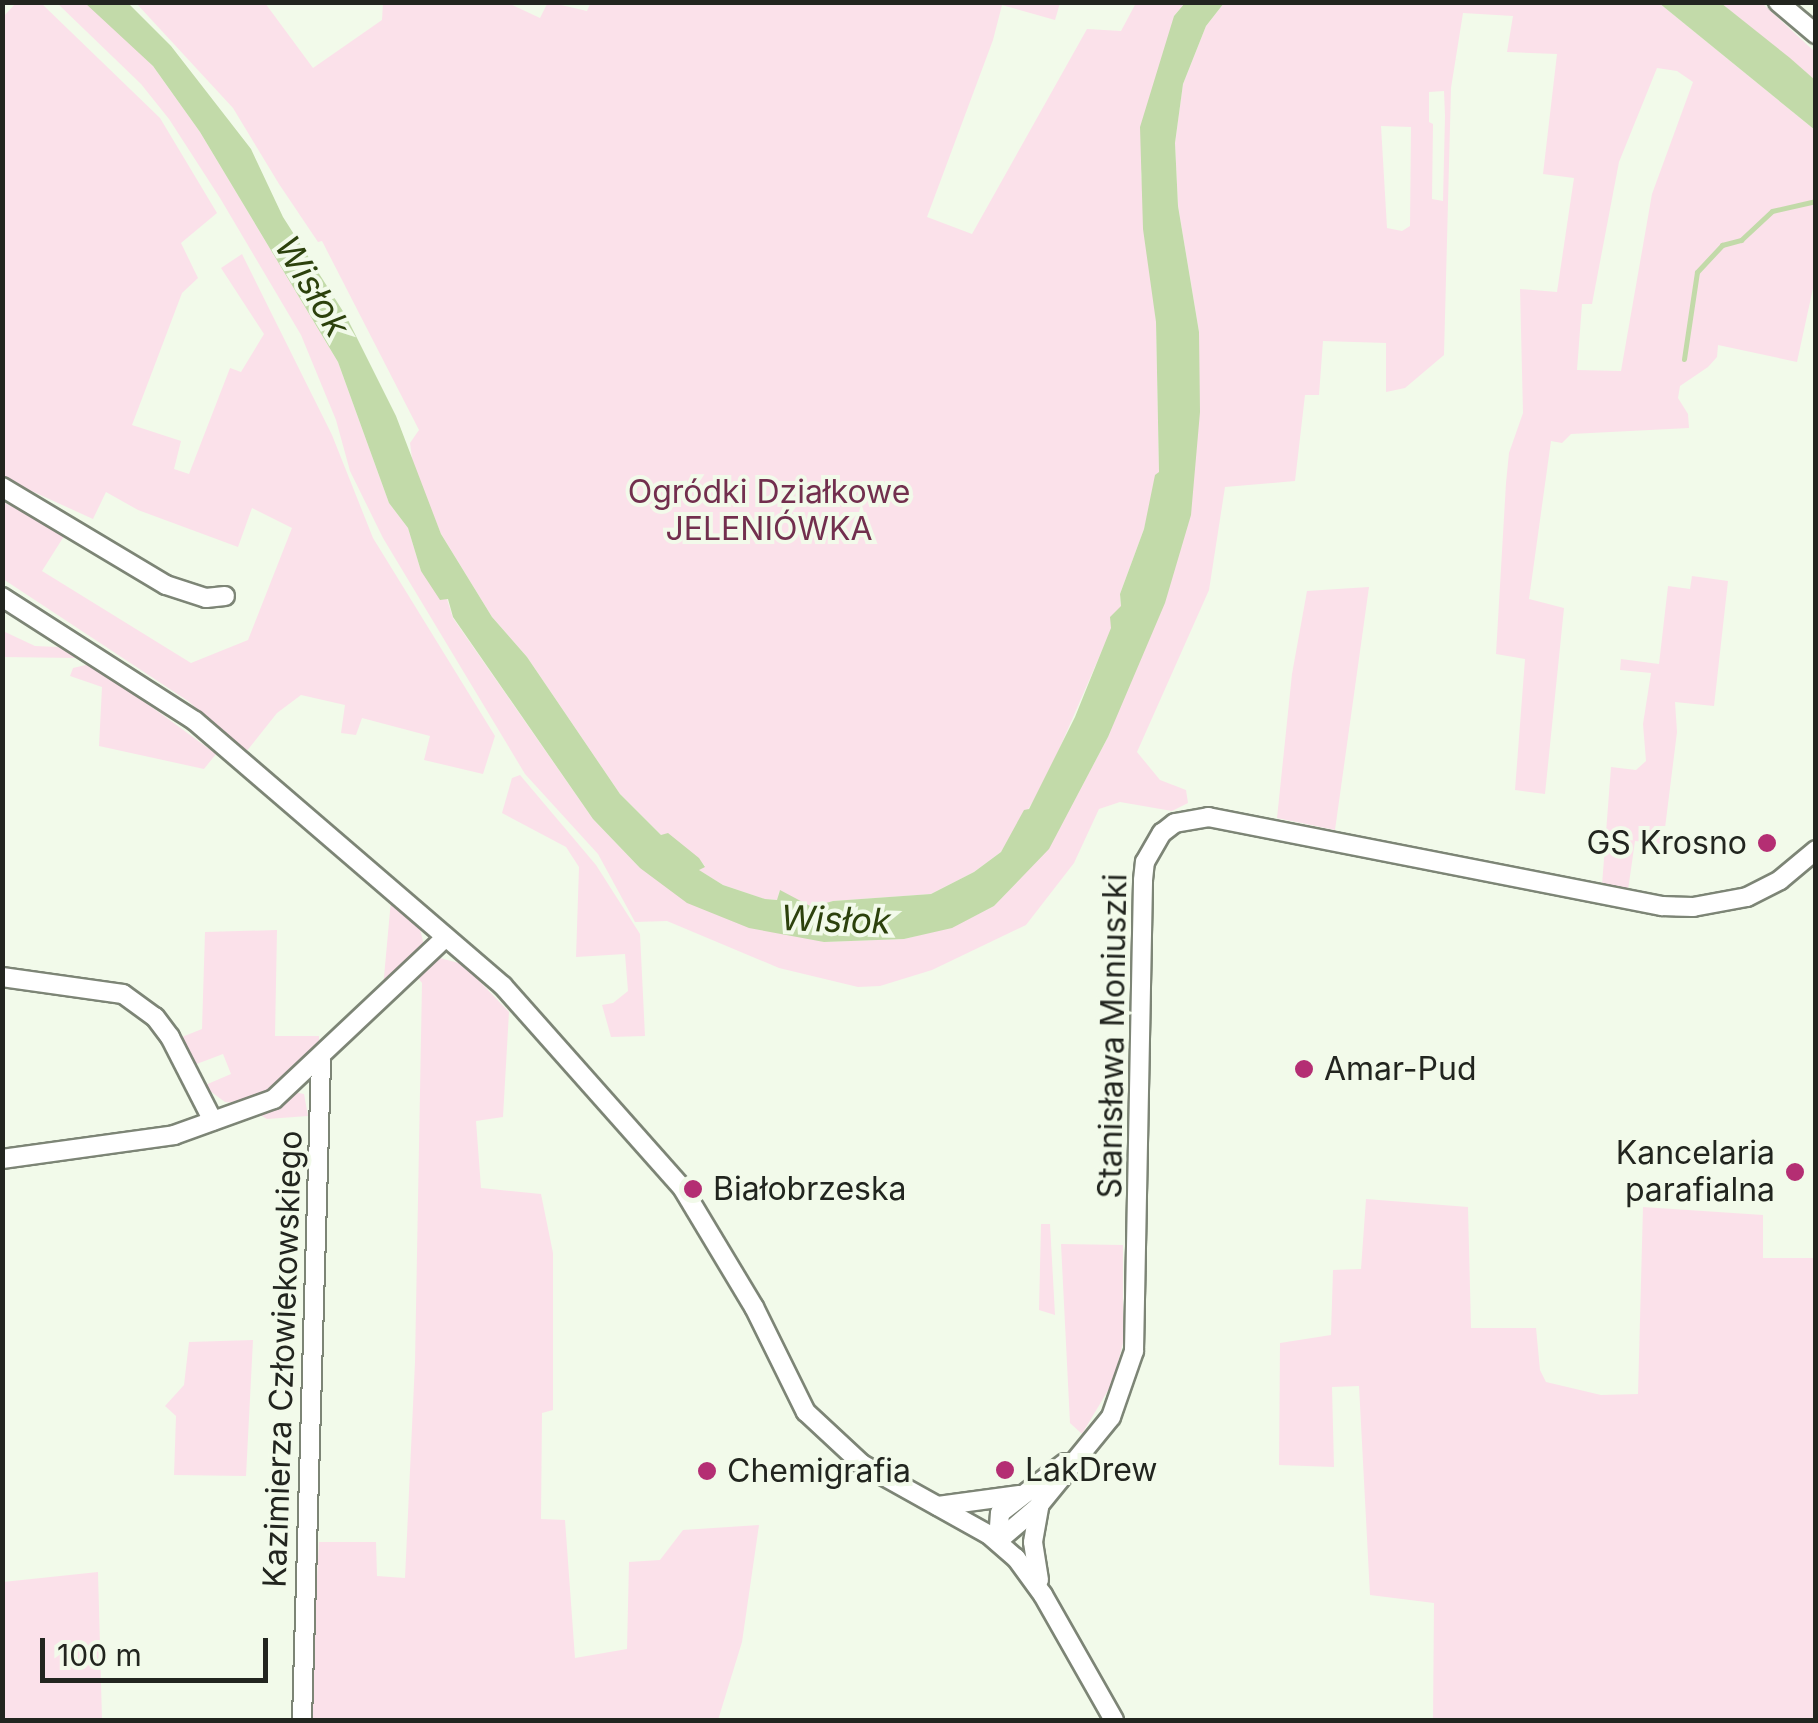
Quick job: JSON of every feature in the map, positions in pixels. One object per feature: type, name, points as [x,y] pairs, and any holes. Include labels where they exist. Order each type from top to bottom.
[{"type":"street","points":[[1778,2],[1816,34]]},
{"type":"street","points":[[2,487],[122,555],[166,585],[206,598],[225,596]]},
{"type":"street","points":[[2,598],[195,721],[502,986],[684,1189],[754,1307],[795,1394],[822,1429],[862,1464],[998,1541],[1043,1595],[1114,1720]]},
{"type":"street","name":"Stanisława Moniuszki","points":[[998,1541],[1040,1504],[1111,1417],[1129,1376],[1136,1340],[1143,880],[1145,862],[1162,834],[1175,823],[1208,818],[1626,902],[1678,907],[1747,897],[1780,880],[1816,850]]},
{"type":"street","points":[[2,1159],[174,1135],[242,1114],[274,1099],[321,1059],[446,937]]},
{"type":"street","points":[[2,977],[124,994],[156,1017],[213,1121]]},
{"type":"street","name":"Kazimierza Człowiekowskiego","points":[[302,1720],[321,1059]]},
{"type":"street","points":[[998,1541],[1000,1513],[1078,1457]]},
{"type":"street","points":[[938,1506],[1020,1495]]},
{"type":"street","points":[[1040,1504],[1033,1558],[1043,1595]]},
{"type":"green space","name":"Ogródki Działkowe JELENIÓWKA","points":[[548,2],[587,11],[591,2],[1060,3],[1055,20],[1002,5],[993,40],[927,217],[972,234],[1087,29],[1121,31],[1136,3],[1185,3],[1174,16],[1141,174],[1156,322],[1159,473],[1144,529],[1120,594],[1121,607],[1044,784],[1001,852],[974,872],[931,894],[833,901],[812,907],[779,891],[778,900],[764,899],[723,885],[698,870],[705,866],[698,858],[668,834],[661,835],[620,794],[527,657],[492,617],[441,534],[413,466],[410,443],[419,430],[322,241],[318,242],[279,184],[233,108],[136,3],[265,3],[313,68],[382,20],[383,3],[508,3],[540,18]]},
{"type":"green space","points":[[16,3],[41,3],[160,118],[217,213],[181,243],[198,278],[182,293],[132,425],[181,441],[174,469],[189,474],[230,368],[241,372],[264,334],[221,268],[242,254],[332,435],[373,538],[495,736],[483,774],[424,760],[430,736],[362,718],[356,735],[341,733],[345,705],[301,695],[277,713],[246,752],[188,701],[3,579],[3,502],[66,533],[42,571],[191,663],[248,640],[292,528],[252,508],[238,547],[138,510],[106,492],[93,519],[3,478],[3,17]]},
{"type":"green space","points":[[57,3],[85,3],[114,27],[153,66],[200,132],[338,362],[389,503],[408,528],[421,571],[447,599],[453,618],[593,819],[640,868],[824,942],[904,939],[952,927],[994,906],[1049,848],[1108,737],[1199,332],[1178,206],[1175,143],[1183,84],[1206,26],[1224,3],[1659,3],[1815,130],[1815,279],[1797,362],[1718,345],[1717,357],[1708,367],[1680,386],[1678,398],[1688,414],[1689,428],[1571,434],[1562,443],[1551,441],[1529,599],[1564,608],[1545,794],[1515,790],[1525,659],[1496,654],[1509,453],[1523,413],[1520,289],[1557,292],[1574,178],[1543,174],[1557,54],[1507,52],[1513,16],[1463,13],[1451,88],[1444,355],[1405,388],[1386,392],[1386,343],[1323,341],[1319,395],[1305,395],[1295,481],[1225,487],[1209,590],[1137,752],[1160,780],[1186,790],[1188,803],[1172,811],[1120,802],[1099,809],[1074,863],[1026,925],[932,970],[880,986],[858,987],[779,968],[667,921],[635,922],[598,854],[525,774],[383,538],[350,471],[336,420],[301,335],[220,198],[169,119],[141,84]],"holes":[[[1657,68],[1677,71],[1693,82],[1652,194],[1621,371],[1577,370],[1582,304],[1592,304],[1619,162]],[[1444,91],[1445,116],[1443,201],[1432,199],[1433,124],[1429,122],[1429,92]],[[1381,126],[1411,127],[1410,226],[1402,231],[1387,228]]]},
{"type":"green space","points":[[1721,3],[1762,3],[1815,52],[1815,80]]},
{"type":"green space","points":[[1692,576],[1728,581],[1714,706],[1675,702],[1677,732],[1663,844],[1635,841],[1628,890],[1602,885],[1611,767],[1636,770],[1646,761],[1643,724],[1651,673],[1620,670],[1621,659],[1659,664],[1668,586],[1690,589]]},
{"type":"green space","points":[[1369,587],[1335,830],[1277,818],[1292,674],[1307,591]]},
{"type":"green space","points":[[3,631],[35,646],[58,647],[77,658],[3,657]]},
{"type":"green space","points":[[90,664],[216,754],[204,769],[99,746],[102,687],[70,676],[73,668]]},
{"type":"green space","points":[[520,775],[596,865],[640,934],[645,1036],[611,1037],[602,1005],[613,1003],[628,991],[625,954],[576,957],[579,867],[566,847],[502,813],[512,778]]},
{"type":"green space","points":[[391,900],[419,924],[424,946],[383,988]]},
{"type":"green space","points":[[277,930],[275,1036],[319,1036],[319,1050],[272,1091],[248,1104],[225,1102],[203,1086],[231,1074],[223,1054],[194,1065],[182,1037],[202,1029],[205,932]]},
{"type":"green space","points":[[436,957],[463,964],[509,1012],[503,1117],[476,1121],[481,1188],[541,1194],[553,1253],[553,1410],[542,1413],[541,1519],[565,1520],[575,1658],[627,1649],[629,1562],[660,1560],[683,1530],[759,1525],[742,1642],[718,1720],[309,1720],[319,1542],[376,1542],[377,1576],[405,1578],[415,1362],[422,983],[416,975]]},
{"type":"green space","points":[[293,1092],[304,1094],[308,1116],[267,1119],[260,1115]]},
{"type":"green space","points":[[1366,1199],[1468,1207],[1471,1328],[1536,1328],[1540,1370],[1546,1382],[1601,1395],[1638,1394],[1643,1207],[1763,1215],[1763,1258],[1815,1258],[1815,1720],[1433,1720],[1434,1603],[1370,1595],[1359,1386],[1332,1387],[1334,1467],[1279,1465],[1280,1343],[1331,1335],[1333,1270],[1361,1269]]},
{"type":"green space","points":[[1041,1224],[1050,1224],[1055,1315],[1039,1310]]},
{"type":"green space","points":[[1061,1244],[1123,1245],[1123,1343],[1113,1382],[1082,1434],[1070,1423]]},
{"type":"green space","points":[[253,1340],[246,1476],[174,1475],[176,1416],[165,1406],[184,1385],[189,1342]]},
{"type":"green space","points":[[98,1572],[102,1720],[3,1720],[3,1582]]},
{"type":"water","name":"Wisłok","points":[[85,3],[128,3],[171,46],[251,149],[283,217],[346,316],[396,416],[441,534],[492,617],[527,657],[620,794],[661,835],[668,833],[699,858],[705,867],[699,870],[723,885],[765,899],[777,900],[780,890],[812,907],[833,901],[931,894],[974,872],[1001,852],[1024,810],[1029,809],[1075,717],[1111,628],[1110,617],[1121,606],[1120,594],[1144,529],[1155,475],[1159,472],[1156,322],[1143,229],[1140,127],[1174,16],[1185,3],[1224,3],[1206,26],[1183,84],[1175,143],[1178,206],[1199,332],[1200,412],[1191,515],[1165,603],[1108,737],[1049,849],[994,906],[952,928],[904,939],[824,942],[749,928],[687,903],[640,868],[593,819],[453,617],[448,599],[440,600],[421,571],[408,528],[389,503],[338,362],[200,132],[153,66]]},
{"type":"water","points":[[1659,3],[1721,3],[1790,58],[1815,80],[1815,130]]},
{"type":"waterway","points":[[1684,359],[1697,272],[1722,245],[1741,240],[1772,211],[1816,201]]},
{"type":"place","name":"GS Krosno","points":[[1767,843]]},
{"type":"place","name":"Amar-Pud","points":[[1304,1069]]},
{"type":"place","name":"Kancelaria parafialna","points":[[1795,1172]]},
{"type":"place","name":"Białobrzeska","points":[[693,1189]]},
{"type":"place","name":"LakDrew","points":[[1005,1470]]},
{"type":"place","name":"Chemigrafia","points":[[707,1471]]}]
